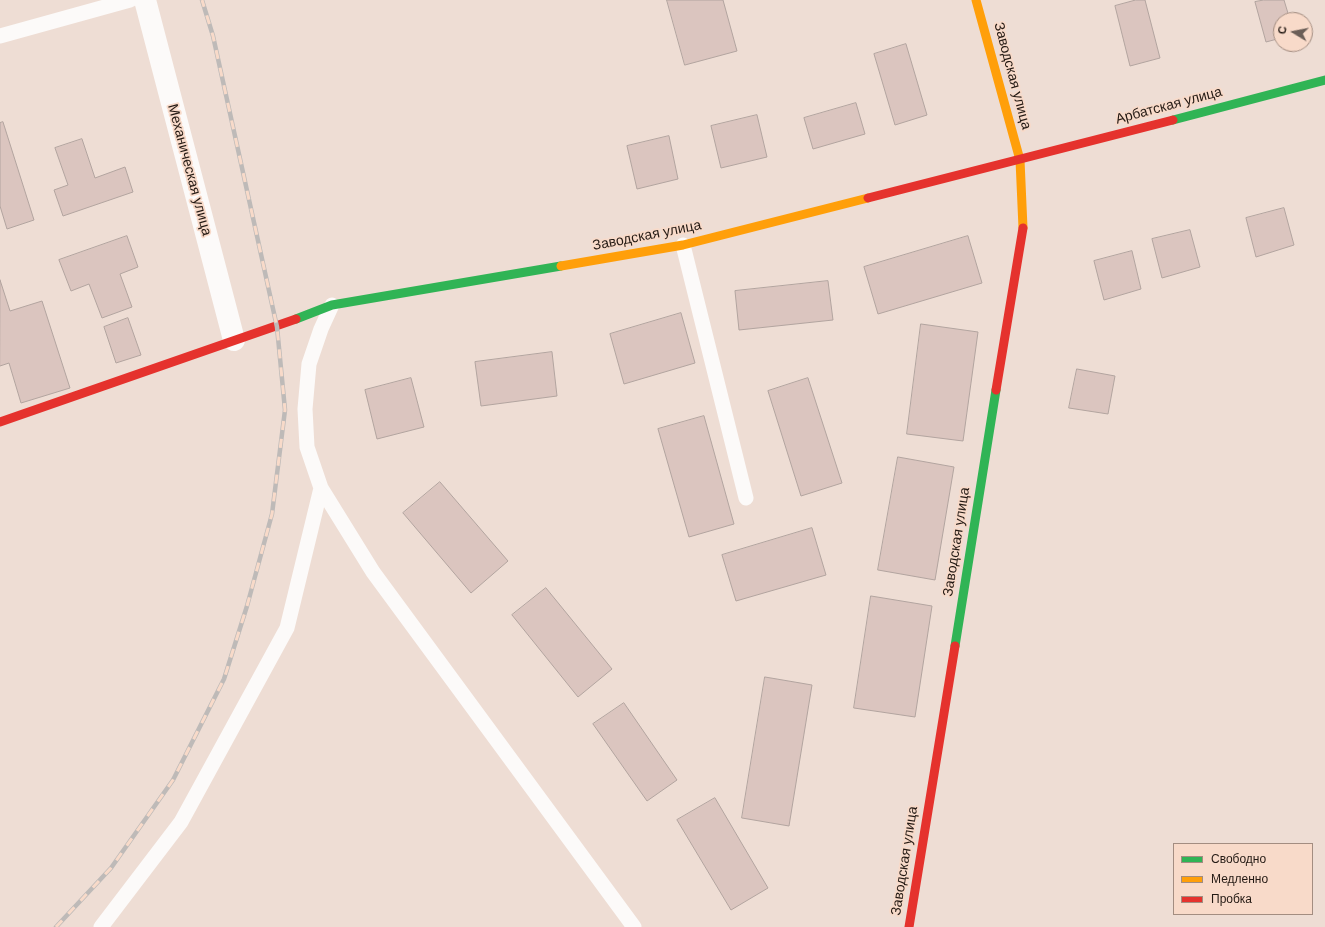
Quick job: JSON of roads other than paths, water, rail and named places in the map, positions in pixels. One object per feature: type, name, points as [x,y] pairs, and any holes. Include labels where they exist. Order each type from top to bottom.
[{"type":"street","name":"Механическая улица","points":[[145,0],[234,340]]},
{"type":"street","name":"Заводская улица","points":[[909,927],[1023,226],[1020,160],[976,0]]},
{"type":"street","name":"Арбатская улица","points":[[1020,160],[1325,80]]},
{"type":"street","name":"Заводская улица","points":[[234,340],[277,327],[332,305],[683,245],[1020,160]]},
{"type":"street","points":[[0,422],[234,340]]},
{"type":"lane","points":[[0,36],[130,0]]},
{"type":"lane","points":[[683,245],[746,498]]},
{"type":"lane","points":[[332,305],[321,329],[309,364],[305,409],[307,447],[321,488],[373,572],[634,927]]},
{"type":"lane","points":[[101,927],[181,822],[287,628],[321,488]]},
{"type":"railway","points":[[56,927],[111,868],[173,780],[224,679],[247,606],[272,514],[285,410],[277,327],[213,36],[202,0]]}]
